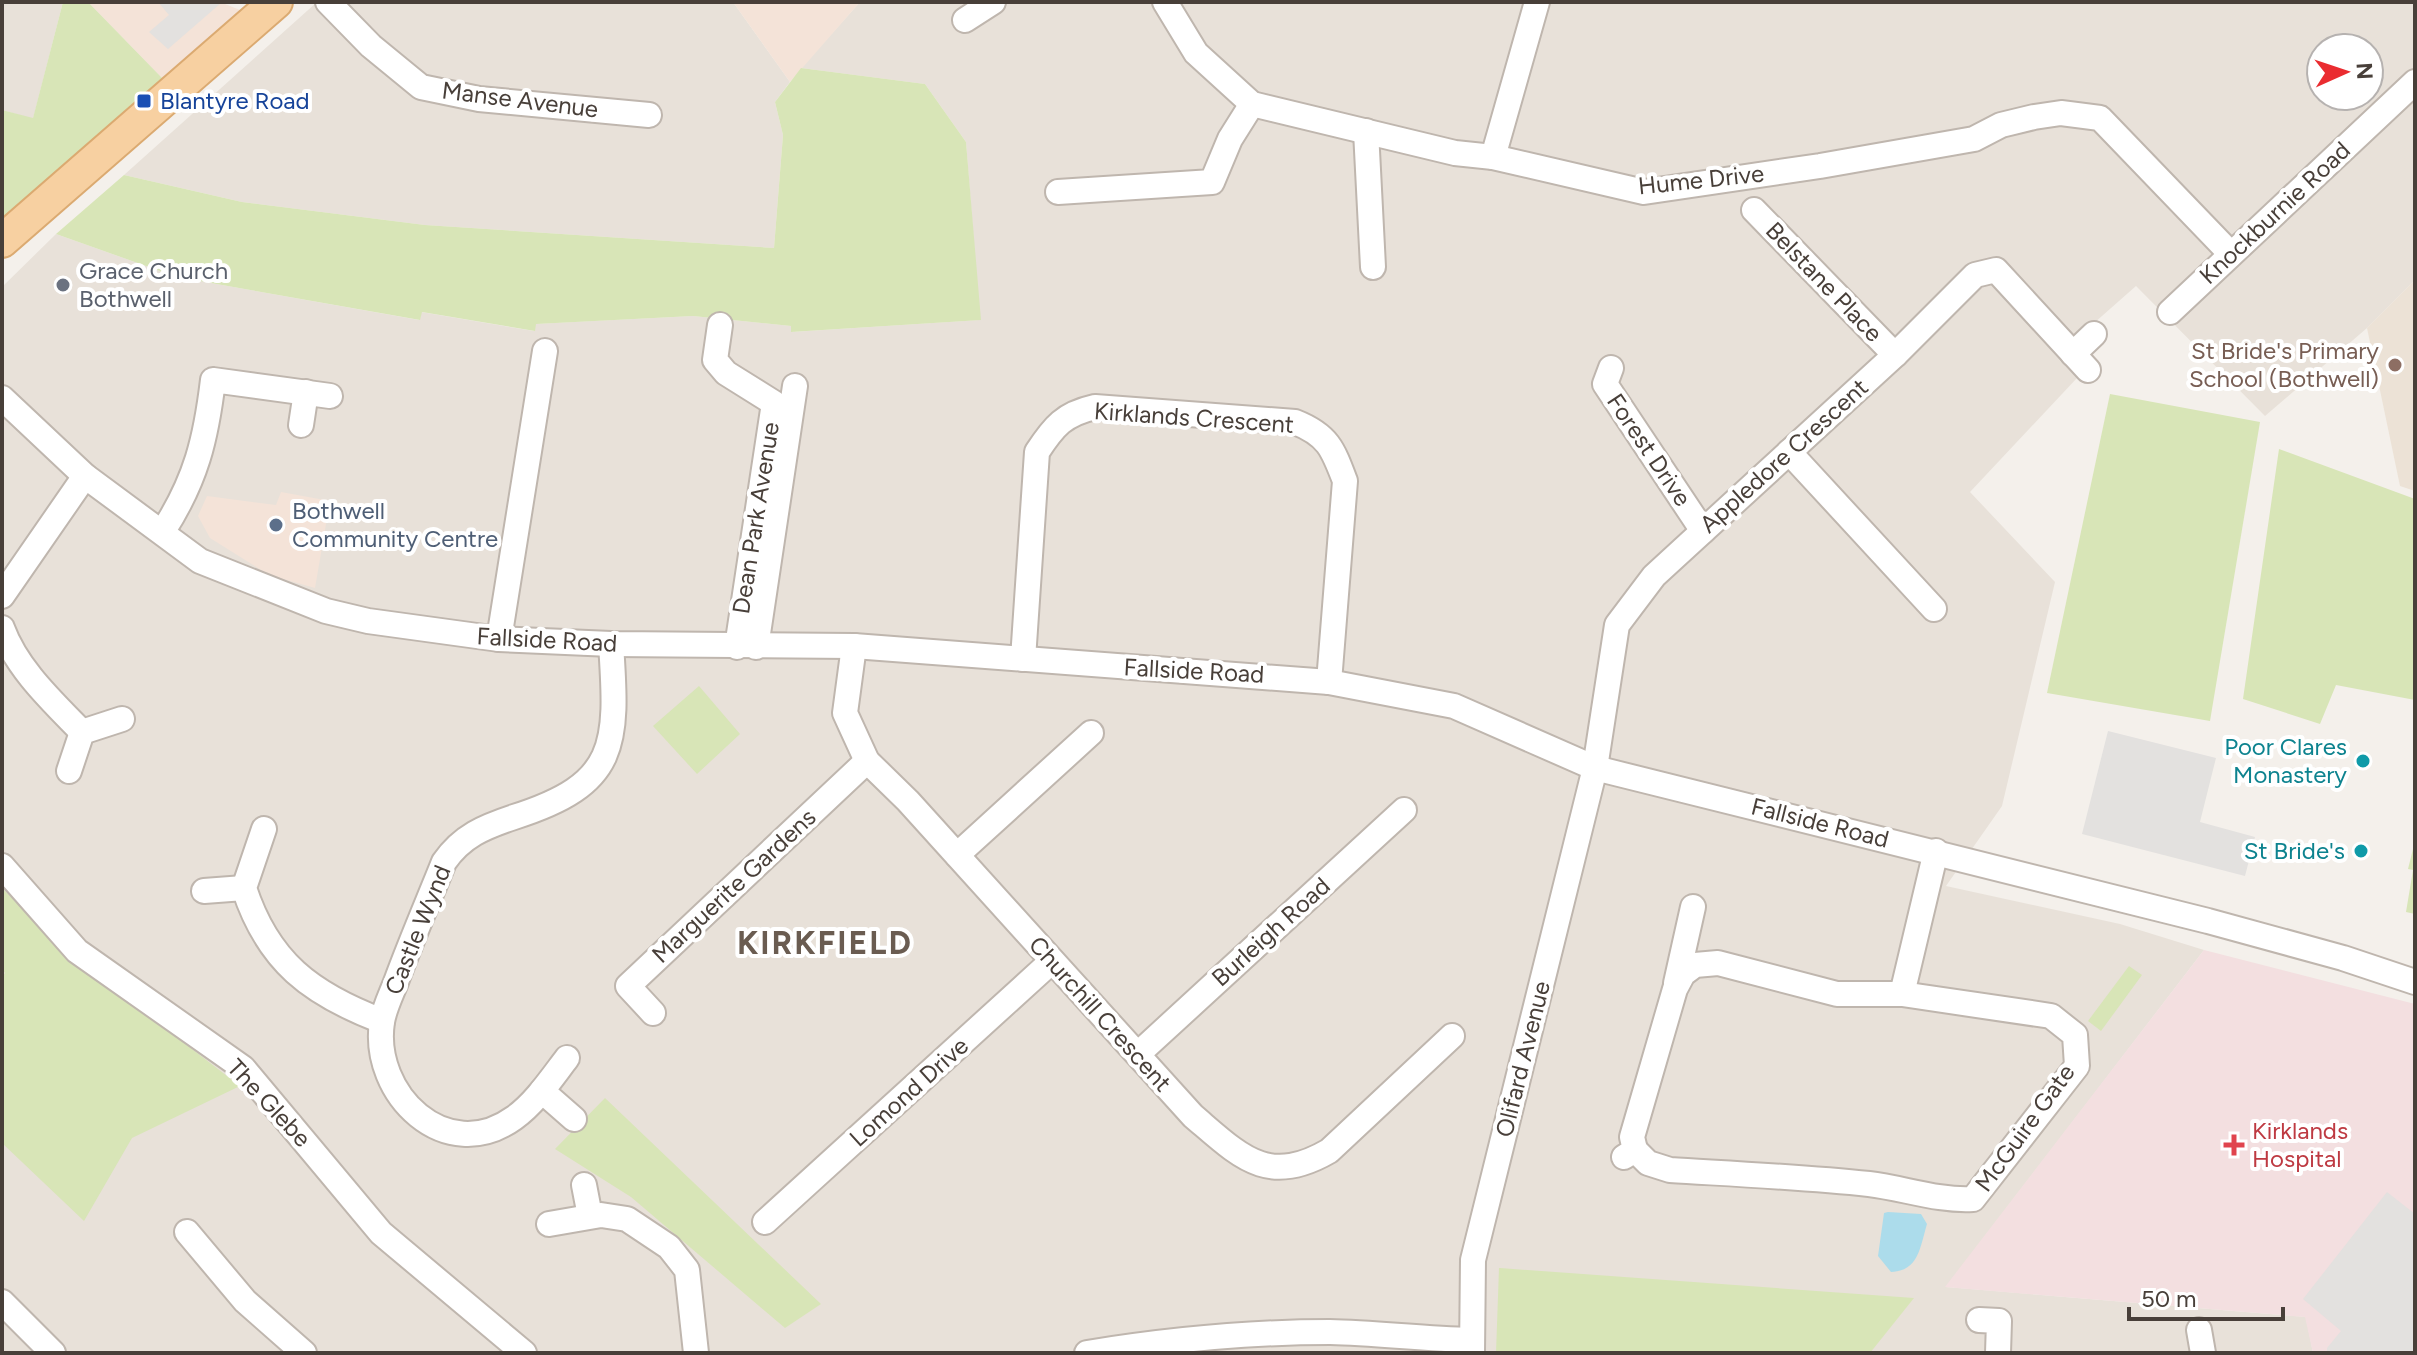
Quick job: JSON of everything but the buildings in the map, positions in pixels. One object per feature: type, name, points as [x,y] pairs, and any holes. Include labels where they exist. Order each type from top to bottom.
[{"type":"main road","points":[[10,232],[245,32],[276,2]]},
{"type":"street","name":"Manse Avenue","points":[[328,2],[371,46],[421,87],[479,99],[649,115]]},
{"type":"street","points":[[965,20],[993,2]]},
{"type":"street","name":"Hume Drive","points":[[1165,2],[1196,53],[1252,104],[1455,153],[1493,157],[1644,192],[1974,139],[2001,125],[2061,113],[2100,118],[2230,253]]},
{"type":"street","points":[[1493,157],[1537,2]]},
{"type":"street","name":"Knockburnie Road","points":[[2170,312],[2415,82]]},
{"type":"street","points":[[1058,192],[1212,182],[1230,139],[1252,104]]},
{"type":"street","points":[[1366,131],[1373,267]]},
{"type":"street","name":"Belstane Place","points":[[1754,210],[1895,355]]},
{"type":"street","name":"Appledore Crescent","points":[[1595,768],[1617,625],[1654,576],[1895,355],[1975,275],[1996,270],[2074,355],[2094,334]]},
{"type":"street","name":"Dean Park Avenue","points":[[720,325],[715,360],[726,373],[774,403],[746,647]]},
{"type":"street","points":[[499,639],[545,351]]},
{"type":"street","name":"Forest Drive","points":[[1611,368],[1605,384],[1703,531]]},
{"type":"street","points":[[163,531],[186,495],[203,446],[204,378],[318,394],[301,425]]},
{"type":"street","points":[[746,647],[795,386]]},
{"type":"street","name":"Fallside Road","points":[[2,398],[85,476],[200,561],[326,611],[403,628],[499,639],[746,647],[854,646],[1329,682],[1454,706],[1595,768],[1936,851],[2233,928],[2415,982]]},
{"type":"street","name":"Kirklands Crescent","points":[[1023,659],[1037,452],[1054,425],[1071,412],[1095,407],[1249,418],[1295,422],[1318,431],[1333,451],[1345,481],[1329,682]]},
{"type":"street","points":[[1789,452],[1934,609]]},
{"type":"street","points":[[2,596],[85,476]]},
{"type":"street","points":[[2,628],[10,649],[47,696],[82,732]]},
{"type":"street","name":"Castle Wynd","points":[[567,1058],[542,1091],[514,1119],[491,1129],[461,1133],[423,1123],[399,1097],[381,1055],[382,1021],[439,876],[457,844],[482,827],[541,808],[578,791],[593,778],[611,736],[611,644]]},
{"type":"street","name":"Churchill Crescent","points":[[854,646],[845,713],[867,761],[957,855],[1193,1116],[1244,1160],[1276,1169],[1305,1165],[1329,1151],[1452,1036]]},
{"type":"street","points":[[82,732],[122,719]]},
{"type":"street","points":[[69,771],[82,732]]},
{"type":"street","points":[[957,855],[1091,733]]},
{"type":"street","name":"Marguerite Gardens","points":[[653,1013],[628,986],[867,761]]},
{"type":"street","name":"Olifard Avenue","points":[[1471,1346],[1473,1260],[1595,768]]},
{"type":"street","name":"Burleigh Road","points":[[1138,1054],[1404,810]]},
{"type":"street","points":[[204,891],[244,888],[264,829]]},
{"type":"street","points":[[1902,994],[1936,851]]},
{"type":"street","name":"The Glebe","points":[[2,866],[77,951],[243,1068],[381,1233],[524,1353]]},
{"type":"street","name":"Castle Wynd","points":[[244,888],[263,936],[301,979],[348,1008],[382,1021]]},
{"type":"street","points":[[1675,989],[1693,907]]},
{"type":"street","name":"Lomond Drive","points":[[765,1222],[1052,961]]},
{"type":"street","name":"McGuire Gate","points":[[1718,963],[1837,994],[1902,994],[2051,1016],[2075,1035],[2077,1066],[1973,1199],[1953,1200],[1911,1189],[1847,1182],[1670,1170],[1630,1153],[1675,989],[1683,974],[1695,965],[1718,963]]},
{"type":"street","points":[[542,1091],[574,1119]]},
{"type":"street","points":[[584,1185],[590,1216]]},
{"type":"street","points":[[549,1224],[590,1216],[627,1219],[649,1231],[678,1257],[687,1270],[696,1353]]},
{"type":"street","points":[[187,1232],[245,1301],[304,1353]]},
{"type":"street","points":[[2,1302],[53,1353]]},
{"type":"street","points":[[1989,1321],[1998,1353]]},
{"type":"street","points":[[1100,1352],[1240,1335],[1302,1333],[1471,1346]]},
{"type":"shaded area","points":[[2,2],[63,2],[33,119],[2,110]]},
{"type":"shaded area","points":[[88,2],[220,2],[245,12],[163,79]]},
{"type":"shaded area","points":[[158,2],[221,3],[168,49],[149,32],[169,15]]},
{"type":"shaded area","points":[[317,2],[733,2],[790,82],[775,102],[783,135],[774,248],[425,225],[242,202],[124,175]]},
{"type":"shaded area","points":[[733,2],[860,2],[790,82]]},
{"type":"shaded area","points":[[860,2],[2415,2],[2415,280],[2367,328],[2265,416],[2136,286],[2085,331],[2092,362],[1970,492],[2055,582],[2002,806],[1946,886],[2120,924],[2204,950],[1946,1287],[2306,1317],[2313,1353],[2,1353],[2,287],[56,234],[177,277],[419,320],[421,312],[534,331],[535,324],[693,316],[791,326],[792,332],[980,320],[966,142],[925,84],[801,68]]},
{"type":"shaded area","name":"St Bride's Primary School (Bothwell)","points":[[2415,280],[2415,491],[2400,486],[2367,328]]},
{"type":"shaded area","points":[[281,492],[330,501],[315,588],[269,575],[210,538],[198,516],[207,496],[276,505]]},
{"type":"shaded area","points":[[2108,731],[2216,758],[2200,822],[2255,837],[2245,876],[2082,834]]},
{"type":"shaded area","name":"Kirklands Hospital","points":[[2204,950],[2415,1004],[2415,1353],[2313,1353],[2305,1317],[1945,1287]]},
{"type":"shaded area","points":[[2387,1192],[2415,1214],[2415,1353],[2327,1353],[2327,1348],[2341,1331],[2303,1299]]},
{"type":"green space","points":[[63,2],[88,2],[163,79],[2,221],[2,110],[33,118]]},
{"type":"green space","points":[[801,68],[925,84],[966,142],[981,320],[791,332],[791,326],[693,316],[536,324],[535,331],[422,312],[420,320],[177,277],[56,234],[124,175],[242,202],[425,225],[774,248],[783,135],[775,102]]},
{"type":"green space","points":[[2110,394],[2260,422],[2210,721],[2047,693]]},
{"type":"green space","points":[[2279,449],[2415,499],[2415,700],[2336,685],[2320,724],[2243,699]]},
{"type":"green space","points":[[699,686],[740,734],[697,774],[653,726]]},
{"type":"green space","points":[[2415,841],[2415,914],[2406,912],[2413,870],[2408,869]]},
{"type":"green space","points":[[2,888],[70,955],[240,1086],[132,1138],[84,1221],[2,1143],[2,977],[5,973],[2,969]]},
{"type":"green space","points":[[2129,966],[2142,975],[2101,1031],[2088,1021]]},
{"type":"green space","points":[[605,1098],[821,1304],[785,1328],[631,1197],[555,1149]]},
{"type":"green space","points":[[1499,1268],[1914,1298],[1870,1353],[1496,1353]]},
{"type":"water","points":[[1884,1213],[1921,1214],[1927,1224],[1917,1256],[1900,1271],[1891,1272],[1878,1256]]},
{"type":"place","name":"Blantyre Road","points":[[144,101]]},
{"type":"place","name":"Grace Church Bothwell","points":[[63,285]]},
{"type":"place","name":"St Bride's Primary School (Bothwell)","points":[[2395,365]]},
{"type":"place","name":"Bothwell Community Centre","points":[[276,525]]},
{"type":"place","name":"Poor Clares Monastery","points":[[2363,761]]},
{"type":"place","name":"St Bride's","points":[[2361,851]]},
{"type":"place","name":"Kirklands Hospital","points":[[2234,1145]]},
{"type":"district","name":"KIRKFIELD","points":[[825,943]]}]
